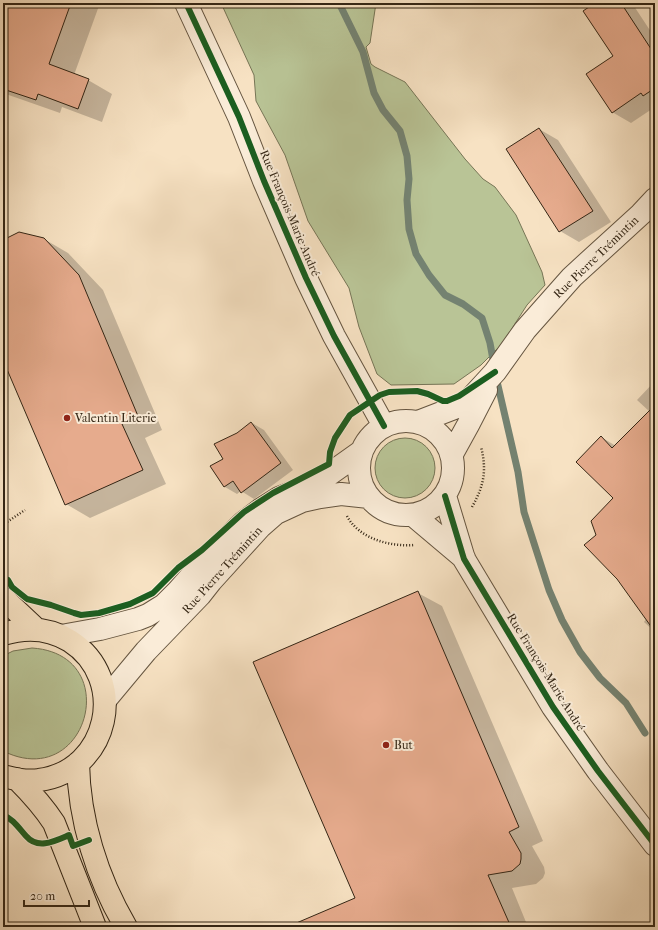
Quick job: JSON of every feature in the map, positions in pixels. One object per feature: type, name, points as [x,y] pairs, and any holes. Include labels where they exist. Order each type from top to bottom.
[{"type":"main road","points":[[3,598],[36,629]]},
{"type":"main road","points":[[3,634],[16,630],[36,629],[53,632],[78,646],[92,661],[102,680],[106,700],[104,718],[99,735],[90,750],[78,763],[59,774],[39,780],[10,778]]},
{"type":"main road","points":[[78,763],[81,805],[89,840],[115,908],[126,927]]},
{"type":"main road","points":[[10,778],[35,797],[46,810],[54,823],[95,927]]},
{"type":"street","name":"Rue François-Marie André","points":[[186,3],[239,117],[264,181],[306,278],[334,336],[384,426]]},
{"type":"street","name":"Rue Pierre Trémintin","points":[[418,422],[462,404],[472,397],[495,372],[525,330],[572,277],[641,214],[655,199]]},
{"type":"street","name":"Rue Pierre Trémintin","points":[[452,454],[495,372]]},
{"type":"street","points":[[404,421],[418,422],[433,429],[444,439],[452,454],[454,472],[452,481],[444,496],[430,509],[413,515],[394,514],[383,510],[369,497],[361,483],[359,467],[362,451],[368,439],[384,426],[390,423],[404,421]]},
{"type":"street","name":"Rue Pierre Trémintin","points":[[61,636],[100,629],[148,615],[164,605],[208,557],[243,523],[279,498],[318,483],[362,451]]},
{"type":"street","name":"Rue Pierre Trémintin","points":[[106,700],[146,651],[200,595],[256,532],[276,513],[302,501],[320,497],[341,494],[369,497]]},
{"type":"street","name":"Rue François-Marie André","points":[[444,496],[464,559],[554,707],[610,788],[655,846]]},
{"type":"street","name":"Rue François-Marie André","points":[[413,515],[464,559]]},
{"type":"path","points":[[3,526],[25,510]]},
{"type":"green space","points":[[221,3],[376,3],[370,43],[366,47],[371,64],[405,82],[465,159],[483,179],[495,187],[516,215],[542,272],[545,285],[527,305],[502,344],[481,365],[454,384],[391,385],[377,374],[359,327],[349,288],[308,221],[285,155],[256,101],[254,75]]},
{"type":"green space","points":[[399,438],[411,438],[427,446],[433,456],[435,468],[433,480],[427,490],[411,498],[399,498],[383,490],[375,474],[375,462],[383,446]]},
{"type":"green space","points":[[32,648],[61,656],[79,673],[86,694],[84,718],[74,738],[56,753],[32,759],[3,751],[3,656],[13,651]]},
{"type":"building","points":[[3,3],[71,3],[49,64],[89,79],[78,109],[38,94],[36,100],[3,89]]},
{"type":"building","points":[[595,3],[621,3],[655,55],[655,88],[643,96],[641,93],[612,113],[586,74],[613,56],[583,11]]},
{"type":"building","points":[[539,128],[593,211],[559,232],[506,149]]},
{"type":"building","points":[[19,232],[44,238],[79,275],[138,416],[122,424],[143,470],[65,505],[3,360],[3,240]]},
{"type":"building","points":[[655,405],[655,632],[617,579],[584,545],[596,535],[591,521],[613,498],[576,462],[601,436],[612,448]]},
{"type":"building","points":[[251,422],[281,463],[241,493],[233,481],[224,487],[210,466],[223,459],[214,444],[237,433]]},
{"type":"building","name":"But","points":[[418,591],[519,827],[509,832],[521,853],[520,864],[512,871],[488,875],[511,927],[287,927],[355,898],[253,662]]},
{"type":"waterway","points":[[339,3],[363,52],[374,93],[383,110],[400,131],[407,156],[409,179],[407,200],[409,229],[416,254],[429,275],[445,295],[463,304],[482,318],[490,343],[494,365]]},
{"type":"waterway","points":[[496,377],[518,472],[524,512],[549,590],[562,620],[580,652],[600,678],[626,703],[645,733]]},
{"type":"cycle path","points":[[186,3],[239,117],[264,181],[306,278],[334,336],[384,426]]},
{"type":"cycle path","points":[[3,583],[8,580],[12,587],[27,599],[81,615],[99,613],[130,604],[153,593],[178,568],[202,550],[244,512],[273,493],[329,464],[330,452],[335,438],[350,415],[380,395],[389,392],[417,391],[443,401],[447,401],[459,396],[495,372]]},
{"type":"cycle path","points":[[445,496],[464,559],[553,707],[598,771],[655,845]]},
{"type":"cycle path","points":[[3,815],[13,821],[26,836],[36,843],[52,842],[69,835],[73,846],[89,840]]},
{"type":"place","name":"Valentin Literie","points":[[67,418]]},
{"type":"place","name":"But","points":[[386,745]]}]
